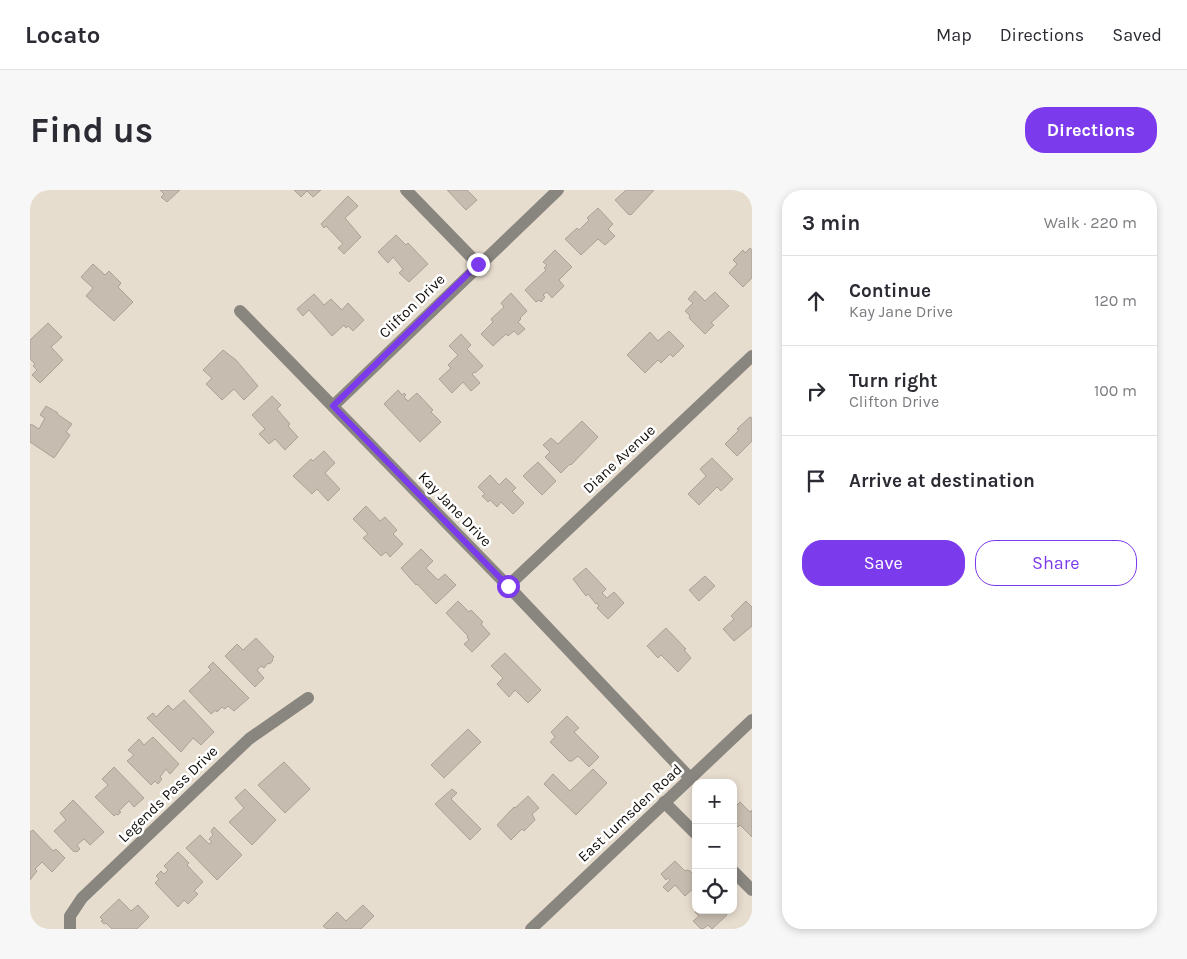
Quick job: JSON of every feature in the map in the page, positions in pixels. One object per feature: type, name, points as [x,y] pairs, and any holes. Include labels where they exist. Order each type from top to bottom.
[{"type":"street","points":[[406,190],[478,264]]},
{"type":"street","name":"Clifton Drive","points":[[333,406],[478,264],[558,190]]},
{"type":"street","name":"Kay Jane Drive","points":[[240,311],[508,586],[690,778]]},
{"type":"street","name":"Diane Avenue","points":[[508,586],[752,356]]},
{"type":"street","name":"Legends Pass Drive","points":[[70,929],[70,916],[82,898],[250,739],[308,698]]},
{"type":"street","name":"East Lumsden Road","points":[[530,929],[752,720]]},
{"type":"street","points":[[664,802],[692,830]]},
{"type":"street","points":[[737,875],[752,890]]},
{"type":"building","points":[[160,190],[180,190],[167,202],[161,197],[164,194]]},
{"type":"building","points":[[294,190],[321,190],[313,197],[307,191],[301,197]]},
{"type":"building","points":[[447,190],[467,190],[477,200],[466,210]]},
{"type":"building","points":[[626,190],[654,190],[629,215],[615,200]]},
{"type":"building","points":[[348,196],[358,206],[345,218],[361,237],[344,254],[338,248],[343,244],[326,226],[324,228],[321,224]]},
{"type":"building","points":[[598,208],[613,224],[608,229],[615,236],[605,245],[598,239],[581,255],[565,239],[577,228],[579,230],[589,220],[587,218]]},
{"type":"building","points":[[396,235],[406,245],[408,243],[428,264],[409,282],[399,273],[403,269],[393,257],[388,263],[378,252]]},
{"type":"building","points":[[750,248],[752,250],[752,278],[743,287],[729,273],[737,264],[733,260],[743,250],[745,253]]},
{"type":"building","points":[[555,250],[572,267],[559,280],[564,286],[552,298],[547,292],[543,295],[545,297],[541,302],[539,300],[536,302],[525,290],[546,270],[544,268],[547,265],[543,262]]},
{"type":"building","points":[[93,264],[105,275],[109,271],[121,283],[118,287],[133,302],[114,321],[86,296],[93,288],[81,277]]},
{"type":"building","points":[[695,291],[705,301],[715,292],[729,306],[711,323],[714,325],[705,334],[689,318],[690,316],[685,311],[693,303],[688,299]]},
{"type":"building","points":[[511,293],[527,311],[518,322],[525,329],[518,335],[514,331],[508,336],[506,334],[493,346],[481,334],[493,322],[491,319],[504,307],[501,303]]},
{"type":"building","points":[[314,294],[324,305],[331,299],[342,310],[348,303],[364,320],[353,331],[344,325],[332,336],[309,310],[303,316],[297,309]]},
{"type":"building","points":[[48,323],[62,337],[51,347],[63,360],[40,383],[32,375],[37,370],[33,366],[35,364],[30,359],[30,340]]},
{"type":"building","points":[[669,331],[684,346],[673,357],[670,354],[661,363],[658,360],[645,373],[627,355],[650,332],[658,341]]},
{"type":"building","points":[[461,334],[471,345],[467,349],[483,366],[472,374],[480,383],[471,391],[463,382],[452,393],[439,379],[451,368],[448,365],[458,355],[449,346]]},
{"type":"building","points":[[223,350],[236,360],[258,386],[244,400],[234,389],[222,400],[206,384],[212,378],[203,370]]},
{"type":"building","points":[[398,390],[402,395],[404,393],[406,395],[404,397],[408,401],[417,393],[441,422],[420,442],[384,404]]},
{"type":"building","points":[[272,396],[281,405],[277,409],[298,437],[285,450],[275,439],[269,444],[259,434],[265,429],[252,415]]},
{"type":"building","points":[[46,406],[72,424],[66,432],[70,435],[54,458],[30,442],[30,426],[31,424],[39,429],[45,418],[40,415]]},
{"type":"building","points":[[750,417],[752,418],[752,441],[737,456],[725,444]]},
{"type":"building","points":[[582,421],[598,437],[561,473],[545,457],[550,452],[543,445],[551,438],[558,444]]},
{"type":"building","points":[[324,451],[335,463],[325,473],[340,489],[328,501],[317,489],[312,494],[293,476],[311,459],[313,461]]},
{"type":"building","points":[[712,458],[733,479],[721,491],[717,487],[699,505],[688,494],[706,476],[700,469]]},
{"type":"building","points":[[538,462],[556,481],[542,495],[523,476]]},
{"type":"building","points":[[490,475],[499,485],[506,478],[516,488],[512,491],[524,503],[513,514],[501,502],[497,507],[490,500],[488,502],[482,496],[485,494],[478,487]]},
{"type":"building","points":[[366,506],[380,521],[385,517],[397,530],[393,534],[403,544],[390,557],[386,552],[381,556],[363,538],[368,534],[353,519]]},
{"type":"building","points":[[421,549],[433,561],[426,568],[438,580],[445,574],[456,585],[436,604],[401,568]]},
{"type":"building","points":[[586,568],[606,589],[602,593],[607,598],[614,592],[624,603],[608,619],[597,608],[599,606],[597,603],[588,594],[586,596],[573,579]]},
{"type":"building","points":[[705,576],[715,586],[699,601],[689,590]]},
{"type":"building","points":[[458,601],[483,622],[481,624],[490,634],[472,652],[464,644],[469,640],[468,636],[446,613]]},
{"type":"building","points":[[746,601],[752,607],[752,626],[734,641],[723,629],[734,619],[731,616]]},
{"type":"building","points":[[666,628],[686,649],[684,650],[691,658],[678,672],[661,655],[658,658],[647,646]]},
{"type":"building","points":[[256,638],[274,657],[270,664],[268,663],[264,668],[261,666],[257,670],[264,678],[255,687],[225,656],[237,644],[243,650]]},
{"type":"building","points":[[505,653],[541,690],[528,703],[515,690],[509,697],[497,684],[503,678],[491,666]]},
{"type":"building","points":[[213,662],[249,698],[234,711],[228,706],[225,709],[222,707],[217,712],[216,710],[211,714],[189,691],[211,670],[208,667]]},
{"type":"building","points":[[184,700],[214,732],[201,745],[193,738],[181,752],[147,718],[153,713],[156,717],[168,705],[173,710]]},
{"type":"building","points":[[567,716],[579,728],[574,732],[599,757],[589,767],[578,756],[569,761],[550,742],[555,737],[551,732]]},
{"type":"building","points":[[468,729],[481,742],[444,778],[431,765]]},
{"type":"building","points":[[153,737],[179,764],[170,774],[166,769],[160,777],[162,779],[158,784],[155,781],[151,785],[127,761],[134,755],[128,750],[139,739],[144,745]]},
{"type":"building","points":[[284,762],[310,789],[285,813],[258,785]]},
{"type":"building","points":[[114,767],[144,798],[134,807],[129,801],[119,811],[121,812],[118,815],[114,816],[95,797],[108,785],[102,779]]},
{"type":"building","points":[[593,769],[607,783],[576,815],[544,784],[553,774],[570,791]]},
{"type":"building","points":[[245,789],[276,820],[252,845],[229,822],[244,808],[235,798]]},
{"type":"building","points":[[452,789],[457,793],[451,799],[481,829],[470,840],[435,804]]},
{"type":"building","points":[[528,796],[539,808],[532,814],[535,820],[511,840],[497,825],[514,807]]},
{"type":"building","points":[[73,800],[104,832],[90,845],[84,839],[77,845],[80,849],[77,852],[74,852],[54,831],[66,820],[60,813]]},
{"type":"building","points":[[740,802],[750,812],[752,810],[752,837],[740,825],[737,826],[737,805]]},
{"type":"building","points":[[214,827],[242,855],[217,880],[186,848],[200,835],[209,844],[212,842],[209,839],[213,835],[211,831]]},
{"type":"building","points":[[33,830],[53,851],[56,849],[65,858],[52,872],[42,862],[35,869],[37,871],[30,880],[30,832]]},
{"type":"building","points":[[178,852],[203,882],[194,891],[198,894],[188,904],[184,900],[178,907],[155,883],[159,879],[156,876],[161,871],[164,874],[168,870],[164,866]]},
{"type":"building","points":[[675,861],[685,871],[687,870],[692,873],[692,890],[685,896],[675,885],[668,892],[663,887],[670,880],[668,878],[666,880],[661,874]]},
{"type":"building","points":[[119,899],[131,911],[138,905],[149,917],[137,929],[112,929],[101,921],[103,920],[100,917]]},
{"type":"building","points":[[363,905],[374,916],[361,929],[327,929],[323,926],[337,912],[346,921]]},
{"type":"building","points":[[697,914],[727,915],[712,929],[708,925],[701,929],[693,921],[699,916]]},
{"type":"route","points":[[478,264],[333,406],[508,586]]}]
